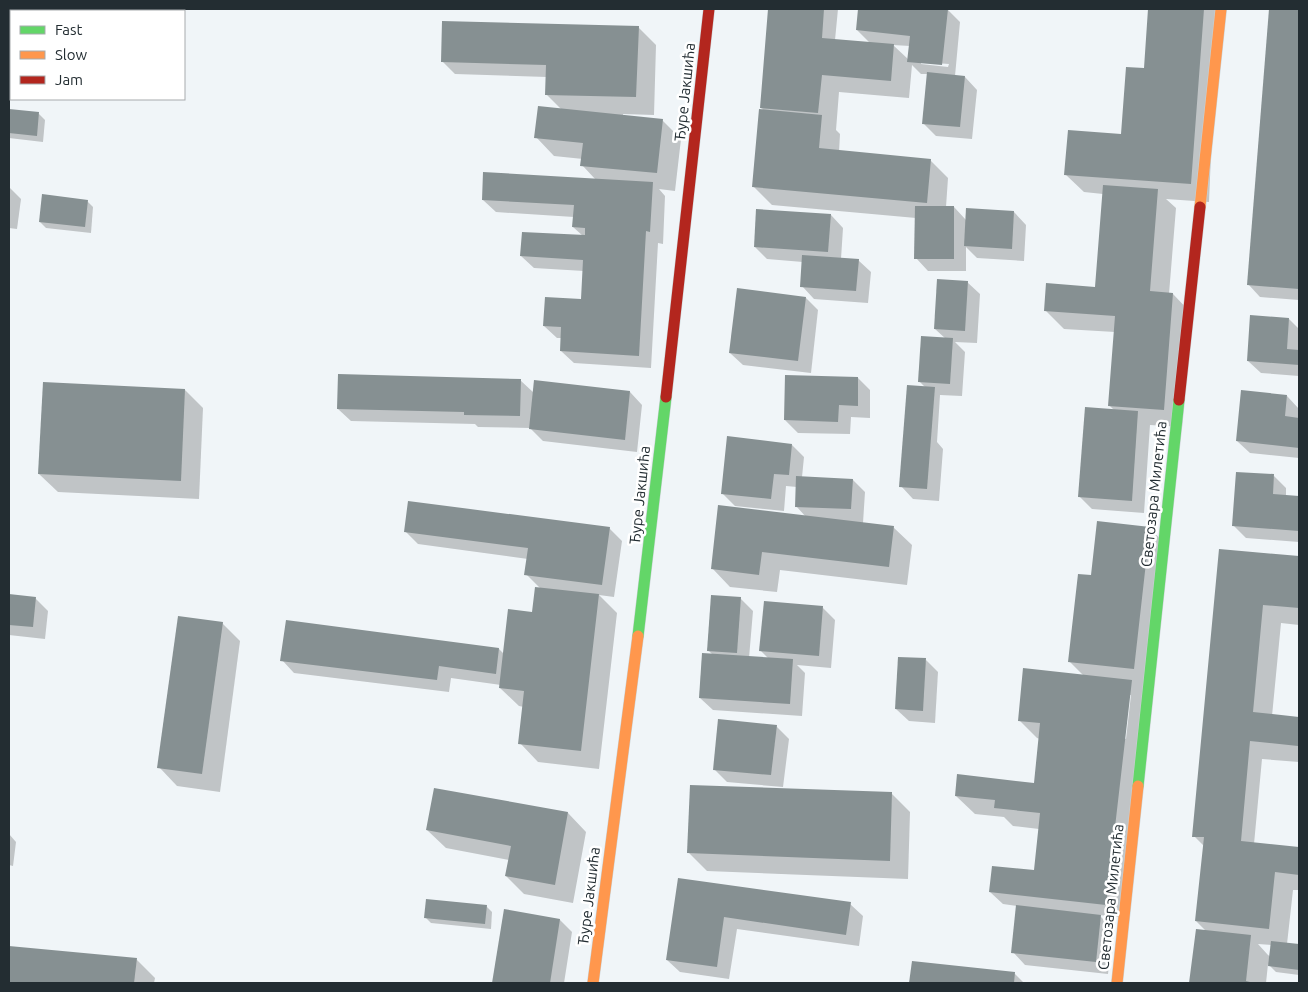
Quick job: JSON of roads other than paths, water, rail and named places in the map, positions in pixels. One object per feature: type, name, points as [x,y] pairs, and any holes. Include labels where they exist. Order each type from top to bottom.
[{"type":"main road","name":"Ђуре Јакшића","points":[[593,983],[650,543],[709,9]]},
{"type":"main road","name":"Светозара Милетића","points":[[1117,983],[1221,9]]}]
